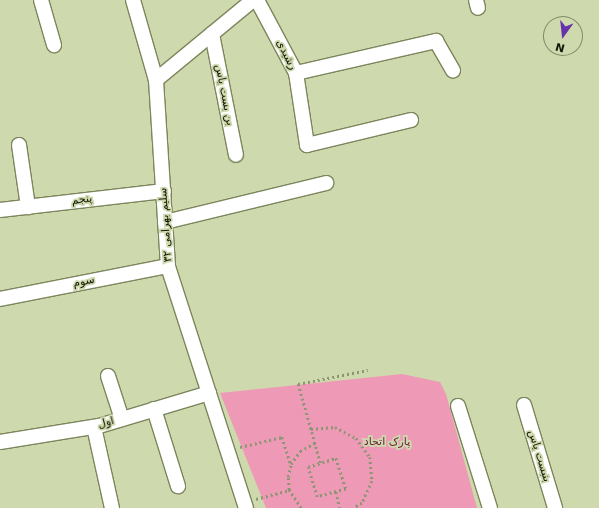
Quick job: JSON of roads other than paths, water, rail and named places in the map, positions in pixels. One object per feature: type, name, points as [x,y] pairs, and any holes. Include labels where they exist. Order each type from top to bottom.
[{"type":"street","points":[[41,0],[54,45]]},
{"type":"street","name":"سلیم بهرامی ۳۲","points":[[133,0],[156,80],[168,266],[245,505]]},
{"type":"street","points":[[156,80],[253,0]]},
{"type":"street","name":"رشیدی","points":[[257,0],[296,73],[307,145],[411,120]]},
{"type":"street","name":"بن بست یاس","points":[[212,34],[236,156]]},
{"type":"street","points":[[296,73],[436,41],[453,71]]},
{"type":"street","points":[[19,145],[28,207]]},
{"type":"street","points":[[165,222],[326,183]]},
{"type":"street","name":"پنجم","points":[[0,210],[164,191]]},
{"type":"street","name":"سوم","points":[[0,299],[168,266]]},
{"type":"street","points":[[108,376],[122,419]]},
{"type":"street","name":"اول","points":[[0,442],[94,426],[209,393]]},
{"type":"street","name":"بنبست یاس","points":[[524,405],[555,508]]},
{"type":"street","points":[[458,406],[490,508]]},
{"type":"street","points":[[154,409],[178,486]]},
{"type":"street","points":[[94,426],[112,508]]},
{"type":"park label","name":"پارک اتحاد","points":[[387,442]]}]
